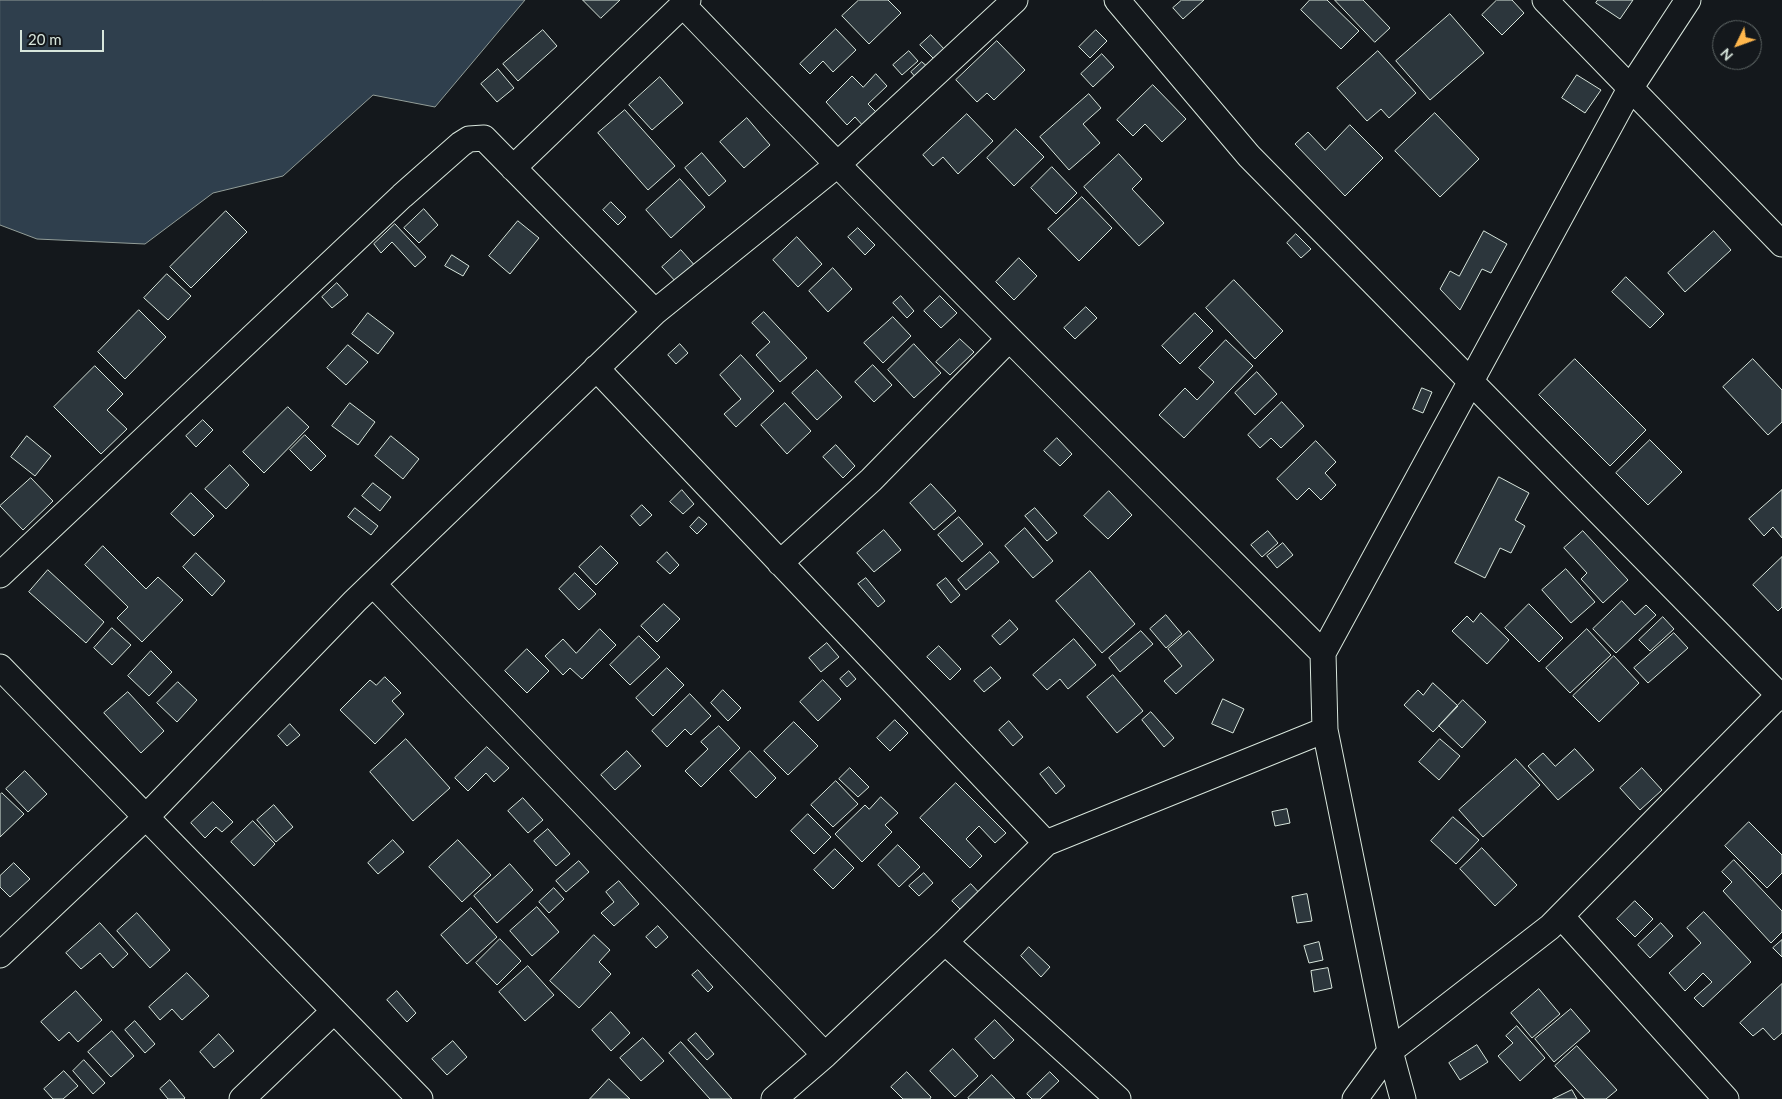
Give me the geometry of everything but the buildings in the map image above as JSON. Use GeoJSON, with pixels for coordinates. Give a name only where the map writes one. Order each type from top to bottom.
{"type":"FeatureCollection","features":[{"type":"Feature","properties":{"kind":"street"},"geometry":{"type":"LineString","coordinates":[[0,955],[146,817],[373,584],[655,312],[837,165],[1015,0]]}},
{"type":"Feature","properties":{"kind":"street"},"geometry":{"type":"LineString","coordinates":[[1116,0],[1249,156],[1781,697],[1550,927],[1390,1051],[1355,1099]]}},
{"type":"Feature","properties":{"kind":"street"},"geometry":{"type":"LineString","coordinates":[[1545,0],[1782,244]]}},
{"type":"Feature","properties":{"kind":"street"},"geometry":{"type":"LineString","coordinates":[[1403,1099],[1390,1051],[1325,730],[1323,653],[1631,88],[1688,0]]}},
{"type":"Feature","properties":{"kind":"street"},"geometry":{"type":"LineString","coordinates":[[513,168],[685,3],[837,165],[1008,340],[1323,653]]}},
{"type":"Feature","properties":{"kind":"street"},"geometry":{"type":"LineString","coordinates":[[0,575],[402,196],[469,139],[484,138],[655,312]]}},
{"type":"Feature","properties":{"kind":"street"},"geometry":{"type":"LineString","coordinates":[[780,563],[871,480],[1008,340]]}},
{"type":"Feature","properties":{"kind":"street"},"geometry":{"type":"LineString","coordinates":[[596,368],[1046,843]]}},
{"type":"Feature","properties":{"kind":"street"},"geometry":{"type":"LineString","coordinates":[[373,584],[825,1056]]}},
{"type":"Feature","properties":{"kind":"street"},"geometry":{"type":"LineString","coordinates":[[0,667],[420,1099]]}},
{"type":"Feature","properties":{"kind":"street"},"geometry":{"type":"LineString","coordinates":[[774,1099],[825,1056],[946,942],[1046,843],[1325,730]]}},
{"type":"Feature","properties":{"kind":"street"},"geometry":{"type":"LineString","coordinates":[[1561,916],[1726,1099]]}},
{"type":"Feature","properties":{"kind":"street"},"geometry":{"type":"LineString","coordinates":[[946,942],[1118,1099]]}},
{"type":"Feature","properties":{"kind":"street"},"geometry":{"type":"LineString","coordinates":[[242,1099],[334,1012]]}},
{"type":"Feature","properties":{"kind":"water"},"geometry":{"type":"Polygon","coordinates":[[[0,0],[525,0],[435,107],[373,95],[283,176],[213,193],[145,244],[37,239],[0,225],[0,0]]]}}]}
